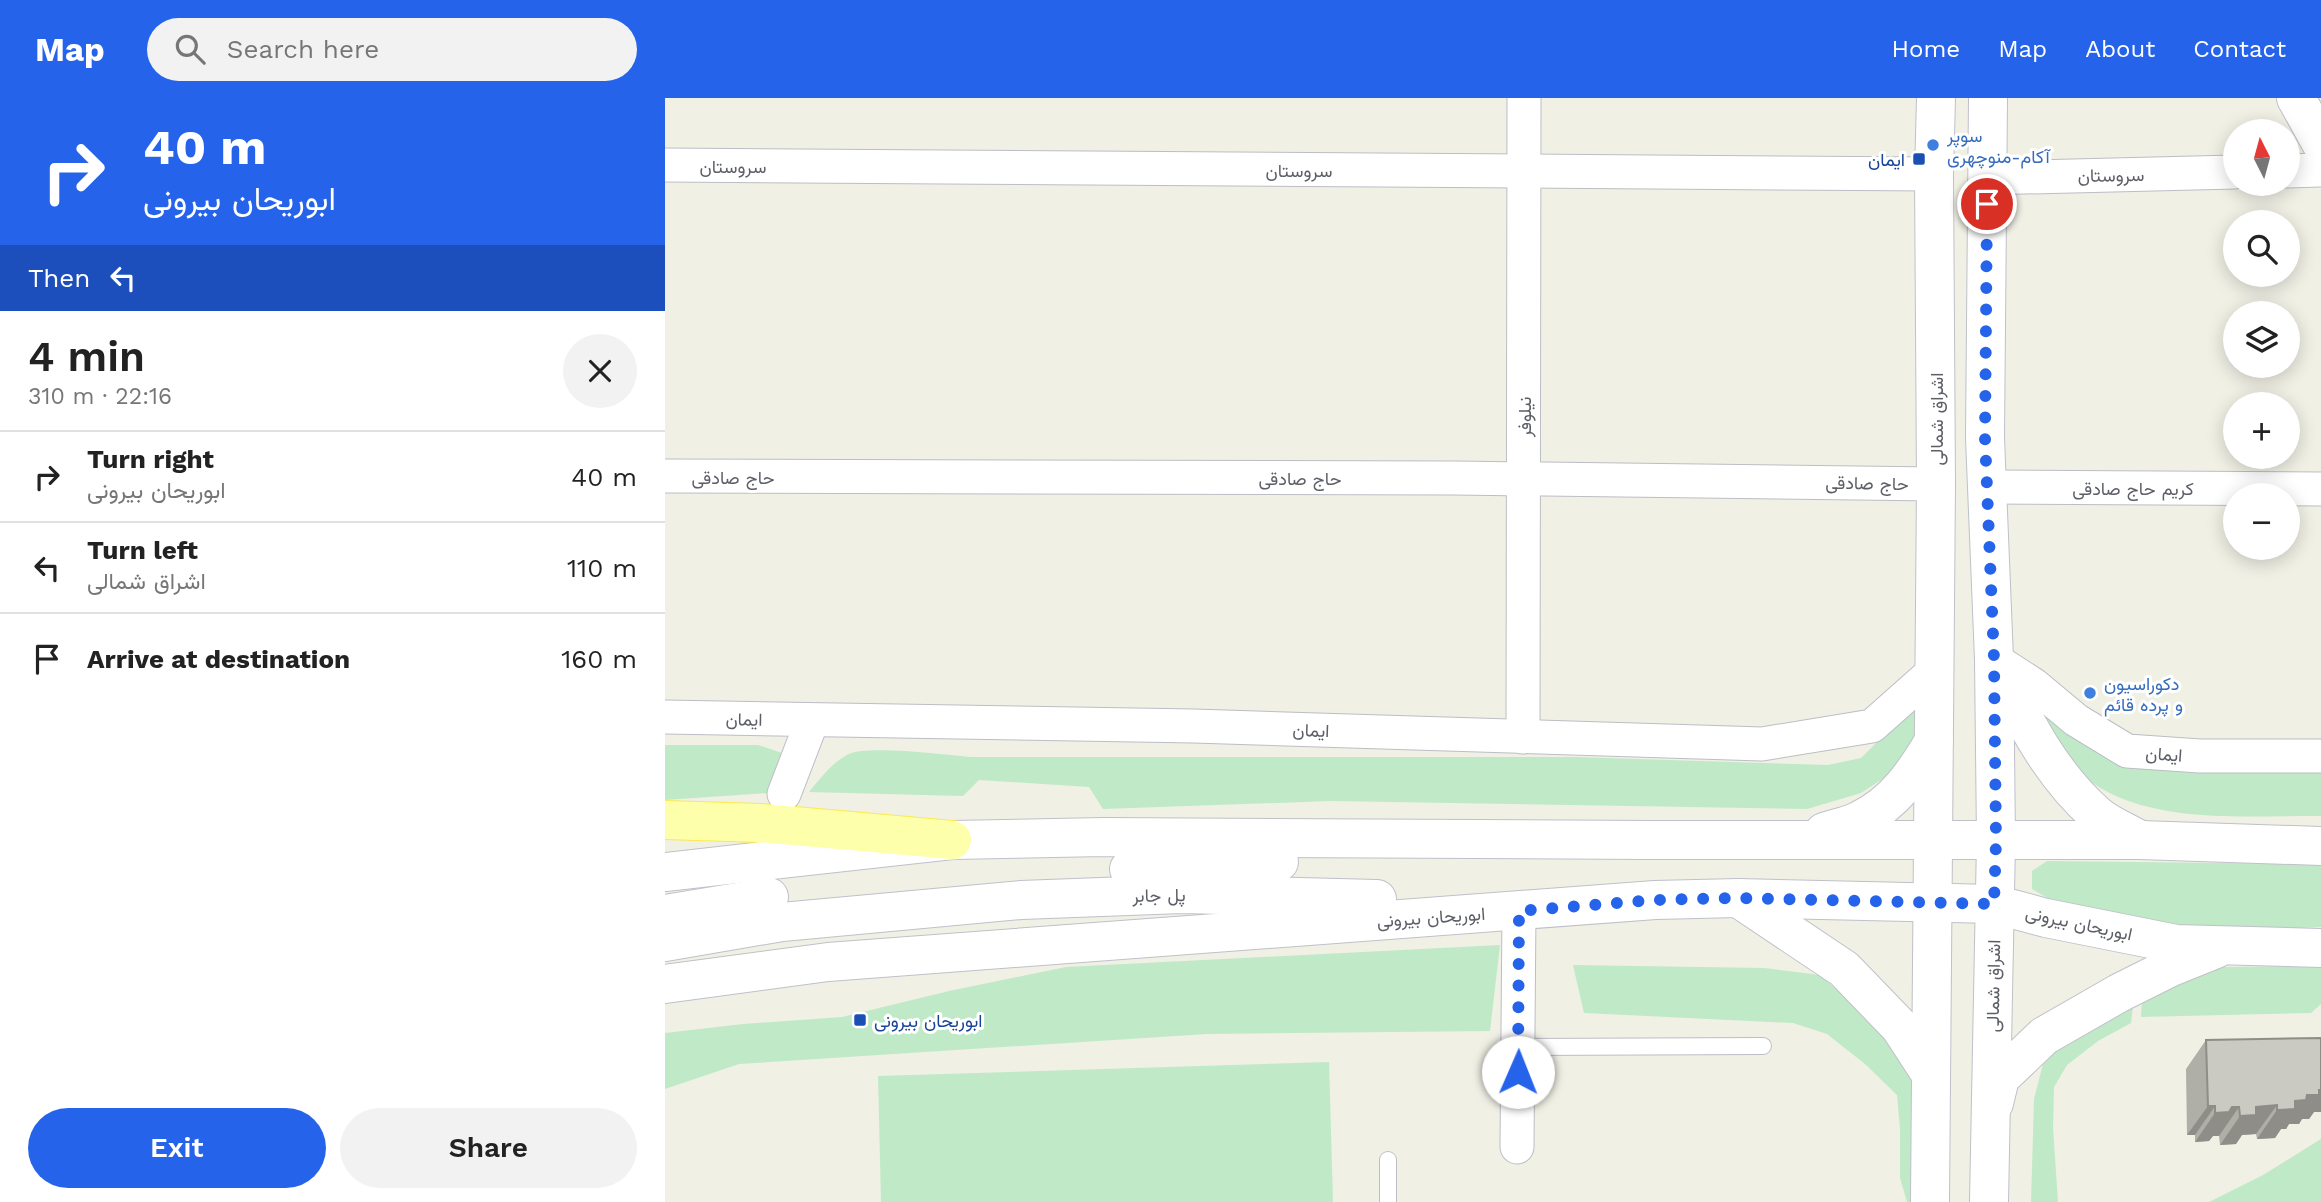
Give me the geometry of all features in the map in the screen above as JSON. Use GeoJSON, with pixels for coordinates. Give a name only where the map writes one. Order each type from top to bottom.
{"type":"FeatureCollection","features":[{"type":"Feature","properties":{"kind":"main road","name":"اشراق شمالی"},"geometry":{"type":"LineString","coordinates":[[1930,1196],[1936,484],[1936,98]]}},
{"type":"Feature","properties":{"kind":"main road","name":"اشراق شمالی"},"geometry":{"type":"LineString","coordinates":[[1988,98],[1985,425],[1994,659],[1996,841],[1989,1197]]}},
{"type":"Feature","properties":{"kind":"main road"},"geometry":{"type":"LineString","coordinates":[[2295,98],[2321,143]]}},
{"type":"Feature","properties":{"kind":"main road"},"geometry":{"type":"LineString","coordinates":[[1994,659],[2023,718],[2052,766],[2099,816],[2140,840]]}},
{"type":"Feature","properties":{"kind":"main road"},"geometry":{"type":"LineString","coordinates":[[1789,839],[1860,821],[1892,799],[1915,774],[1934,741]]}},
{"type":"Feature","properties":{"kind":"main road"},"geometry":{"type":"LineString","coordinates":[[665,820],[760,823],[952,840]]}},
{"type":"Feature","properties":{"kind":"main road"},"geometry":{"type":"LineString","coordinates":[[665,872],[952,840],[1104,837],[2140,840],[2321,846]]}},
{"type":"Feature","properties":{"kind":"main road","name":"پل جابر"},"geometry":{"type":"LineString","coordinates":[[665,914],[776,896],[1021,873],[1364,858],[1598,841],[1648,840]]}},
{"type":"Feature","properties":{"kind":"main road","name":"پل جابر"},"geometry":{"type":"LineString","coordinates":[[665,942],[782,922],[1021,900],[1182,894],[1424,900],[1655,900]]}},
{"type":"Feature","properties":{"kind":"main road"},"geometry":{"type":"LineString","coordinates":[[1738,898],[1844,969],[1900,1027],[1930,1073]]}},
{"type":"Feature","properties":{"kind":"main road","name":"ابوریحان بیرونی"},"geometry":{"type":"LineString","coordinates":[[665,984],[840,961],[1655,900],[1738,898],[1994,904],[2046,918],[2176,944],[2321,948]]}},
{"type":"Feature","properties":{"kind":"main road"},"geometry":{"type":"LineString","coordinates":[[1990,1118],[2000,1078],[2045,1036],[2119,993],[2169,968],[2225,945]]}},
{"type":"Feature","properties":{"kind":"main road"},"geometry":{"type":"LineString","coordinates":[[1930,1196],[1944,1180],[1960,1178],[1976,1182],[1989,1197]]}},
{"type":"Feature","properties":{"kind":"street","name":"نیلوفر"},"geometry":{"type":"LineString","coordinates":[[1523,737],[1524,98]]}},
{"type":"Feature","properties":{"kind":"street","name":"سروستان"},"geometry":{"type":"LineString","coordinates":[[665,165],[1934,174]]}},
{"type":"Feature","properties":{"kind":"street"},"geometry":{"type":"LineString","coordinates":[[2300,171],[2321,170]]}},
{"type":"Feature","properties":{"kind":"street","name":"سروستان"},"geometry":{"type":"LineString","coordinates":[[1987,178],[2223,172]]}},
{"type":"Feature","properties":{"kind":"street","name":"حاج صادقی"},"geometry":{"type":"LineString","coordinates":[[665,476],[1523,479],[1936,484]]}},
{"type":"Feature","properties":{"kind":"street","name":"کریم حاج صادقی"},"geometry":{"type":"LineString","coordinates":[[1987,487],[2321,489]]}},
{"type":"Feature","properties":{"kind":"street","name":"ایمان"},"geometry":{"type":"LineString","coordinates":[[1994,659],[2034,685],[2076,720],[2127,751],[2200,756],[2321,757]]}},
{"type":"Feature","properties":{"kind":"street","name":"ایمان"},"geometry":{"type":"LineString","coordinates":[[665,718],[1194,726],[1762,744],[1872,726],[1934,671]]}},
{"type":"Feature","properties":{"kind":"street"},"geometry":{"type":"LineString","coordinates":[[784,794],[812,721]]}},
{"type":"Feature","properties":{"kind":"street"},"geometry":{"type":"LineString","coordinates":[[1517,1147],[1519,911]]}},
{"type":"Feature","properties":{"kind":"lane"},"geometry":{"type":"LineString","coordinates":[[1518,1047],[1763,1046]]}},
{"type":"Feature","properties":{"kind":"lane"},"geometry":{"type":"LineString","coordinates":[[1388,1160],[1388,1202]]}},
{"type":"Feature","properties":{"kind":"green space"},"geometry":{"type":"Polygon","coordinates":[[[2035,697],[2067,731],[2321,770],[2321,816],[2252,817],[2179,813],[2145,806],[2113,794],[2084,776],[2059,751],[2048,732],[2035,697]]]}},
{"type":"Feature","properties":{"kind":"green space"},"geometry":{"type":"Polygon","coordinates":[[[1921,699],[1919,733],[1898,769],[1861,793],[1807,809],[1331,801],[1103,809],[1089,787],[979,780],[963,796],[809,792],[827,771],[849,754],[873,750],[971,757],[1574,757],[1828,765],[1861,758],[1921,699]]]}},
{"type":"Feature","properties":{"kind":"green space"},"geometry":{"type":"Polygon","coordinates":[[[665,745],[758,745],[785,754],[784,780],[768,793],[665,800],[665,745]]]}},
{"type":"Feature","properties":{"kind":"green space"},"geometry":{"type":"Polygon","coordinates":[[[2047,861],[2321,864],[2321,927],[2218,932],[2051,900],[2032,889],[2032,871],[2047,861]]]}},
{"type":"Feature","properties":{"kind":"green space"},"geometry":{"type":"Polygon","coordinates":[[[1500,945],[1490,1031],[1207,1034],[739,1064],[665,1089],[665,1033],[842,1017],[1066,967],[1500,945]]]}},
{"type":"Feature","properties":{"kind":"green space"},"geometry":{"type":"Polygon","coordinates":[[[1573,965],[1764,968],[1820,975],[1908,1061],[1921,1091],[1917,1202],[1907,1202],[1900,1178],[1897,1095],[1865,1064],[1827,1034],[1793,1023],[1584,1013],[1573,965]]]}},
{"type":"Feature","properties":{"kind":"green space"},"geometry":{"type":"Polygon","coordinates":[[[2321,966],[2321,1004],[2311,1013],[2141,1017],[2142,997],[2220,967],[2321,966]]]}},
{"type":"Feature","properties":{"kind":"green space"},"geometry":{"type":"Polygon","coordinates":[[[2133,1006],[2131,1023],[2098,1041],[2067,1065],[2054,1087],[2053,1128],[2058,1202],[2031,1202],[2034,1099],[2044,1060],[2086,1027],[2133,1006]]]}},
{"type":"Feature","properties":{"kind":"green space"},"geometry":{"type":"Polygon","coordinates":[[[1329,1062],[1333,1202],[881,1202],[878,1076],[1329,1062]]]}},
{"type":"Feature","properties":{"kind":"green space"},"geometry":{"type":"Polygon","coordinates":[[[2321,1139],[2321,1202],[2209,1202],[2263,1175],[2321,1139]]]}},
{"type":"Feature","properties":{"kind":"building"},"geometry":{"type":"Polygon","coordinates":[[[2321,1038],[2319,1095],[2307,1095],[2306,1100],[2295,1101],[2295,1109],[2277,1110],[2277,1105],[2256,1107],[2256,1115],[2240,1116],[2239,1107],[2232,1107],[2229,1112],[2215,1113],[2215,1106],[2208,1106],[2206,1040],[2321,1038]]]}},
{"type":"Feature","properties":{"kind":"place","name":"سوپر آکام-منوچهری"},"geometry":{"type":"Point","coordinates":[1933,145]}},
{"type":"Feature","properties":{"kind":"place","name":"ایمان"},"geometry":{"type":"Point","coordinates":[1919,159]}},
{"type":"Feature","properties":{"kind":"place","name":"دکوراسیون و پرده قائم"},"geometry":{"type":"Point","coordinates":[2090,693]}},
{"type":"Feature","properties":{"kind":"place","name":"ابوریحان بیرونی"},"geometry":{"type":"Point","coordinates":[860,1020]}},
{"type":"Feature","properties":{"kind":"route"},"geometry":{"type":"LineString","coordinates":[[1518,1072],[1519,911],[1655,900],[1738,898],[1994,904],[1994,659],[1985,438],[1987,204]]}}]}
